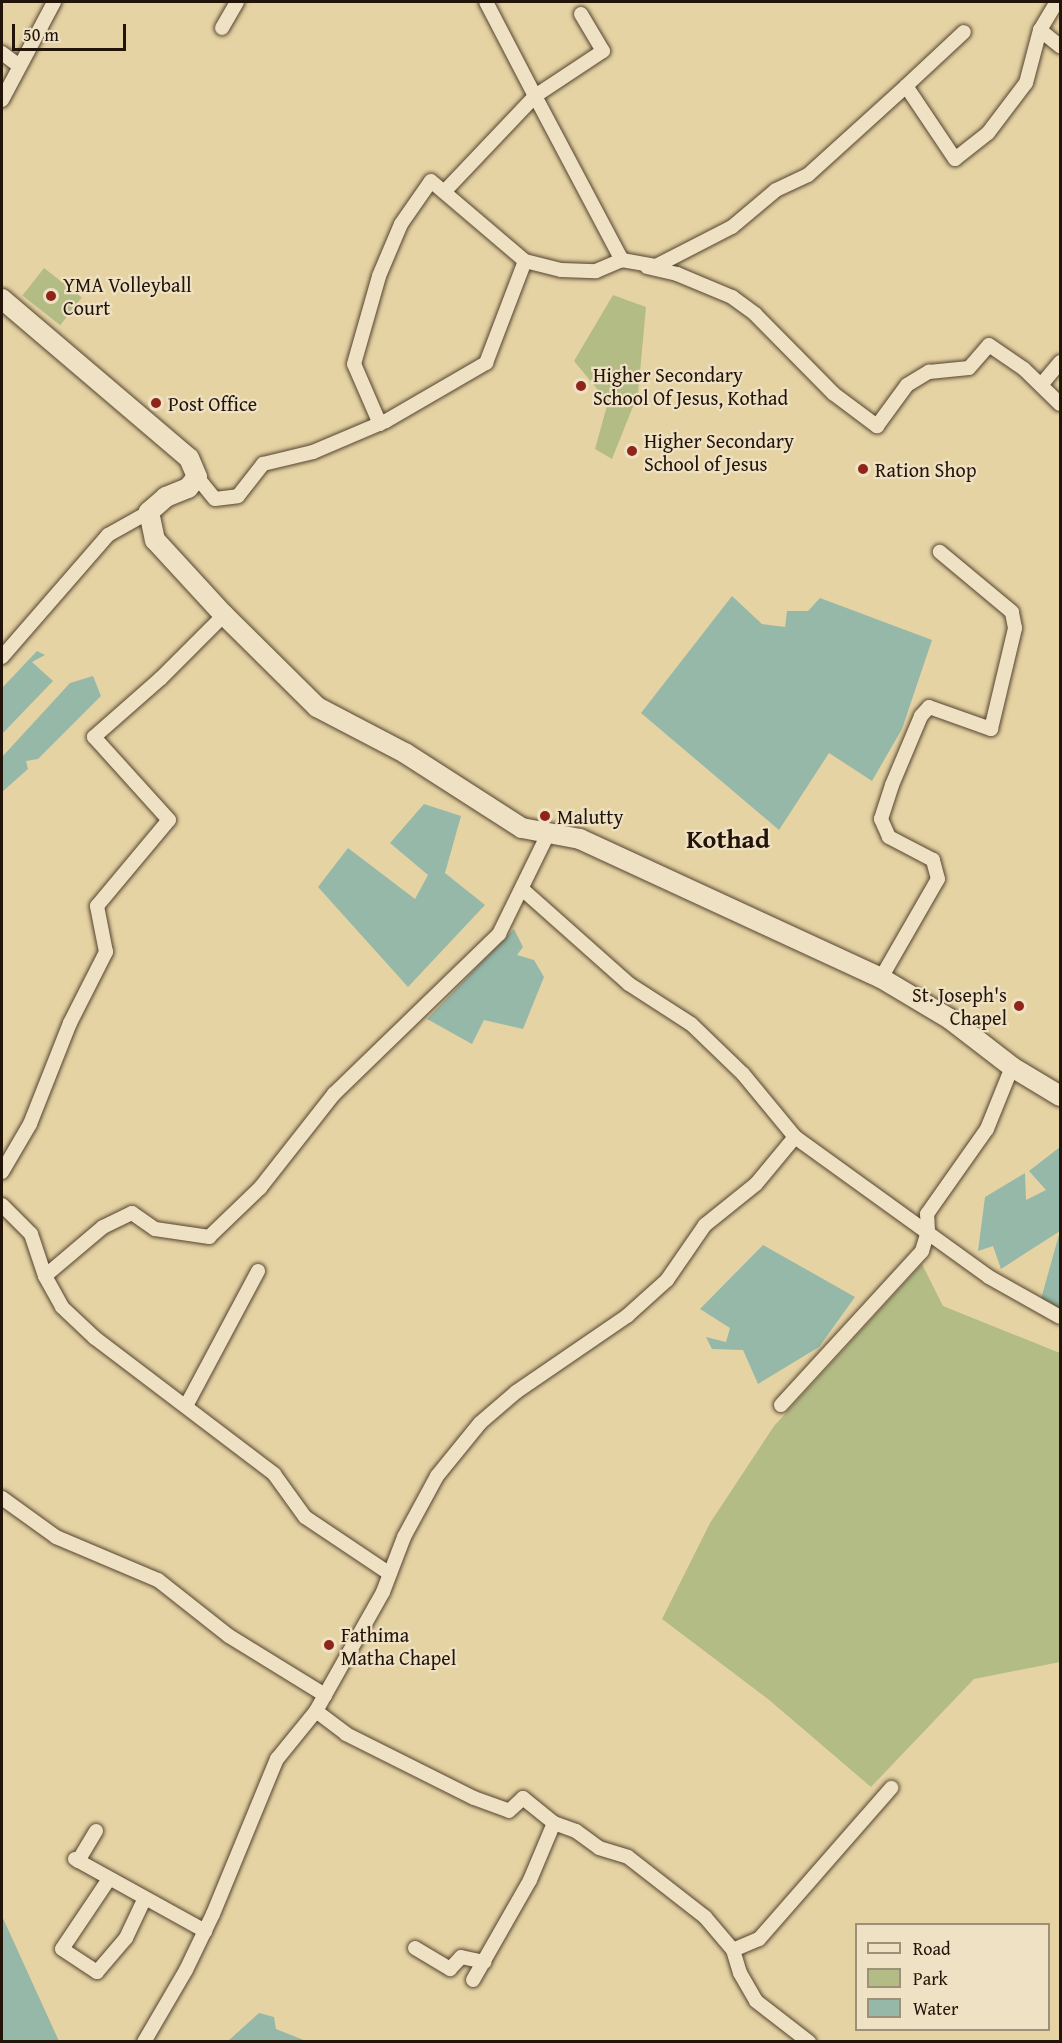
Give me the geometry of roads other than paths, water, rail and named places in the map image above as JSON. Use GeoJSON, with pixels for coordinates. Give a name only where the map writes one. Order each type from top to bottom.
{"type":"FeatureCollection","features":[{"type":"Feature","properties":{"kind":"main road"},"geometry":{"type":"LineString","coordinates":[[2,299],[189,458],[197,477],[188,488],[166,496],[149,512],[155,540],[224,615],[317,707],[405,753],[522,828],[580,839],[881,978],[950,1019],[1012,1067],[1060,1096]]}},
{"type":"Feature","properties":{"kind":"street"},"geometry":{"type":"LineString","coordinates":[[2,100],[54,2]]}},
{"type":"Feature","properties":{"kind":"street"},"geometry":{"type":"LineString","coordinates":[[222,28],[237,2]]}},
{"type":"Feature","properties":{"kind":"street"},"geometry":{"type":"LineString","coordinates":[[486,2],[622,260]]}},
{"type":"Feature","properties":{"kind":"street"},"geometry":{"type":"LineString","coordinates":[[906,86],[955,159],[988,133],[1026,83],[1040,30],[1057,2]]}},
{"type":"Feature","properties":{"kind":"street"},"geometry":{"type":"LineString","coordinates":[[444,192],[534,96],[603,51],[581,14]]}},
{"type":"Feature","properties":{"kind":"street"},"geometry":{"type":"LineString","coordinates":[[1040,30],[1060,46]]}},
{"type":"Feature","properties":{"kind":"street"},"geometry":{"type":"LineString","coordinates":[[647,267],[732,227],[776,190],[808,175],[964,32]]}},
{"type":"Feature","properties":{"kind":"street"},"geometry":{"type":"LineString","coordinates":[[2,53],[19,66]]}},
{"type":"Feature","properties":{"kind":"street"},"geometry":{"type":"LineString","coordinates":[[380,424],[354,364],[379,276],[401,224],[431,181],[525,261],[561,270],[596,271],[622,260],[677,274],[732,297],[755,314],[834,394],[877,426],[907,385],[928,372],[969,368],[989,345],[1041,385],[1060,404]]}},
{"type":"Feature","properties":{"kind":"street"},"geometry":{"type":"LineString","coordinates":[[197,477],[215,499],[238,496],[263,464],[313,452],[380,424],[486,363],[525,261]]}},
{"type":"Feature","properties":{"kind":"street"},"geometry":{"type":"LineString","coordinates":[[1041,385],[1060,362]]}},
{"type":"Feature","properties":{"kind":"street"},"geometry":{"type":"LineString","coordinates":[[2,657],[108,535],[149,512]]}},
{"type":"Feature","properties":{"kind":"street"},"geometry":{"type":"LineString","coordinates":[[881,978],[938,879],[933,861],[890,837],[881,819],[892,785],[921,716],[929,707],[991,729],[1015,628],[1012,612],[940,552]]}},
{"type":"Feature","properties":{"kind":"street"},"geometry":{"type":"LineString","coordinates":[[2,1172],[30,1124],[66,1032],[106,952],[97,906],[169,820],[94,737],[161,678],[224,615]]}},
{"type":"Feature","properties":{"kind":"street"},"geometry":{"type":"LineString","coordinates":[[45,1276],[104,1227],[132,1213],[155,1229],[209,1237],[261,1188],[333,1094],[499,934],[548,834]]}},
{"type":"Feature","properties":{"kind":"street"},"geometry":{"type":"LineString","coordinates":[[522,889],[629,984],[691,1024],[743,1074],[795,1137],[989,1277],[1060,1317]]}},
{"type":"Feature","properties":{"kind":"street"},"geometry":{"type":"LineString","coordinates":[[781,1405],[922,1251],[928,1231],[927,1214],[987,1129],[1012,1067]]}},
{"type":"Feature","properties":{"kind":"street"},"geometry":{"type":"LineString","coordinates":[[144,2042],[205,1931],[277,1759],[316,1711],[390,1574],[404,1537],[437,1476],[480,1423],[516,1392],[627,1316],[667,1280],[705,1225],[756,1184],[795,1137]]}},
{"type":"Feature","properties":{"kind":"street"},"geometry":{"type":"LineString","coordinates":[[2,1205],[32,1234],[45,1276],[62,1307],[94,1338],[186,1406],[206,1426],[274,1473],[305,1517],[390,1574]]}},
{"type":"Feature","properties":{"kind":"street"},"geometry":{"type":"LineString","coordinates":[[186,1406],[258,1271]]}},
{"type":"Feature","properties":{"kind":"street"},"geometry":{"type":"LineString","coordinates":[[2,1498],[56,1537],[158,1580],[229,1636],[324,1695]]}},
{"type":"Feature","properties":{"kind":"street"},"geometry":{"type":"LineString","coordinates":[[316,1711],[346,1734],[474,1798],[509,1811],[523,1798],[554,1823],[576,1831],[599,1848],[628,1857],[705,1917],[733,1950],[740,1973],[756,2001],[809,2042]]}},
{"type":"Feature","properties":{"kind":"street"},"geometry":{"type":"LineString","coordinates":[[733,1950],[759,1939],[891,1788]]}},
{"type":"Feature","properties":{"kind":"street"},"geometry":{"type":"LineString","coordinates":[[473,1980],[530,1880],[554,1823]]}},
{"type":"Feature","properties":{"kind":"street"},"geometry":{"type":"LineString","coordinates":[[96,1831],[76,1860],[144,1900],[205,1931]]}},
{"type":"Feature","properties":{"kind":"street"},"geometry":{"type":"LineString","coordinates":[[109,1879],[62,1949],[97,1972],[126,1938],[144,1900]]}},
{"type":"Feature","properties":{"kind":"street"},"geometry":{"type":"LineString","coordinates":[[415,1948],[450,1969],[461,1957],[484,1962]]}},
{"type":"Feature","properties":{"kind":"water"},"geometry":{"type":"Polygon","coordinates":[[[732,596],[762,624],[785,627],[787,611],[808,611],[820,598],[932,640],[902,729],[872,781],[829,753],[779,830],[641,713],[732,596]]]}},
{"type":"Feature","properties":{"kind":"water"},"geometry":{"type":"Polygon","coordinates":[[[37,651],[45,655],[32,662],[53,681],[2,734],[2,688],[37,651]]]}},
{"type":"Feature","properties":{"kind":"water"},"geometry":{"type":"Polygon","coordinates":[[[93,676],[101,696],[38,759],[26,761],[28,769],[2,792],[2,757],[70,683],[93,676]]]}},
{"type":"Feature","properties":{"kind":"water"},"geometry":{"type":"Polygon","coordinates":[[[424,804],[461,816],[445,873],[485,905],[408,987],[318,887],[348,848],[415,899],[428,875],[390,843],[424,804]]]}},
{"type":"Feature","properties":{"kind":"water"},"geometry":{"type":"Polygon","coordinates":[[[514,929],[523,947],[517,955],[534,960],[544,977],[523,1029],[484,1020],[472,1044],[427,1019],[514,929]]]}},
{"type":"Feature","properties":{"kind":"water"},"geometry":{"type":"Polygon","coordinates":[[[1060,1147],[1060,1231],[1001,1269],[993,1246],[978,1251],[985,1197],[1025,1173],[1026,1200],[1046,1190],[1029,1171],[1060,1147]]]}},
{"type":"Feature","properties":{"kind":"water"},"geometry":{"type":"Polygon","coordinates":[[[1060,1231],[1060,1311],[1041,1299],[1060,1231]]]}},
{"type":"Feature","properties":{"kind":"water"},"geometry":{"type":"Polygon","coordinates":[[[763,1245],[855,1297],[819,1347],[758,1384],[743,1350],[712,1349],[706,1337],[726,1342],[730,1328],[700,1309],[763,1245]]]}},
{"type":"Feature","properties":{"kind":"water"},"geometry":{"type":"Polygon","coordinates":[[[2,1916],[58,2039],[59,2041],[2,2041],[2,1916]]]}},
{"type":"Feature","properties":{"kind":"water"},"geometry":{"type":"Polygon","coordinates":[[[259,2013],[274,2017],[276,2029],[306,2041],[228,2041],[259,2013]]]}},
{"type":"Feature","properties":{"kind":"place","name":"YMA Volleyball Court"},"geometry":{"type":"Point","coordinates":[51,296]}},
{"type":"Feature","properties":{"kind":"place","name":"Higher Secondary School Of Jesus, Kothad"},"geometry":{"type":"Point","coordinates":[581,386]}},
{"type":"Feature","properties":{"kind":"place","name":"Post Office"},"geometry":{"type":"Point","coordinates":[156,403]}},
{"type":"Feature","properties":{"kind":"place","name":"Higher Secondary School of Jesus"},"geometry":{"type":"Point","coordinates":[632,451]}},
{"type":"Feature","properties":{"kind":"place","name":"Ration Shop"},"geometry":{"type":"Point","coordinates":[863,469]}},
{"type":"Feature","properties":{"kind":"place","name":"Malutty"},"geometry":{"type":"Point","coordinates":[545,816]}},
{"type":"Feature","properties":{"kind":"place","name":"St. Joseph's Chapel"},"geometry":{"type":"Point","coordinates":[1019,1006]}},
{"type":"Feature","properties":{"kind":"place","name":"Fathima Matha Chapel"},"geometry":{"type":"Point","coordinates":[329,1645]}},
{"type":"Feature","properties":{"kind":"district","name":"Kothad"},"geometry":{"type":"Point","coordinates":[728,839]}}]}
